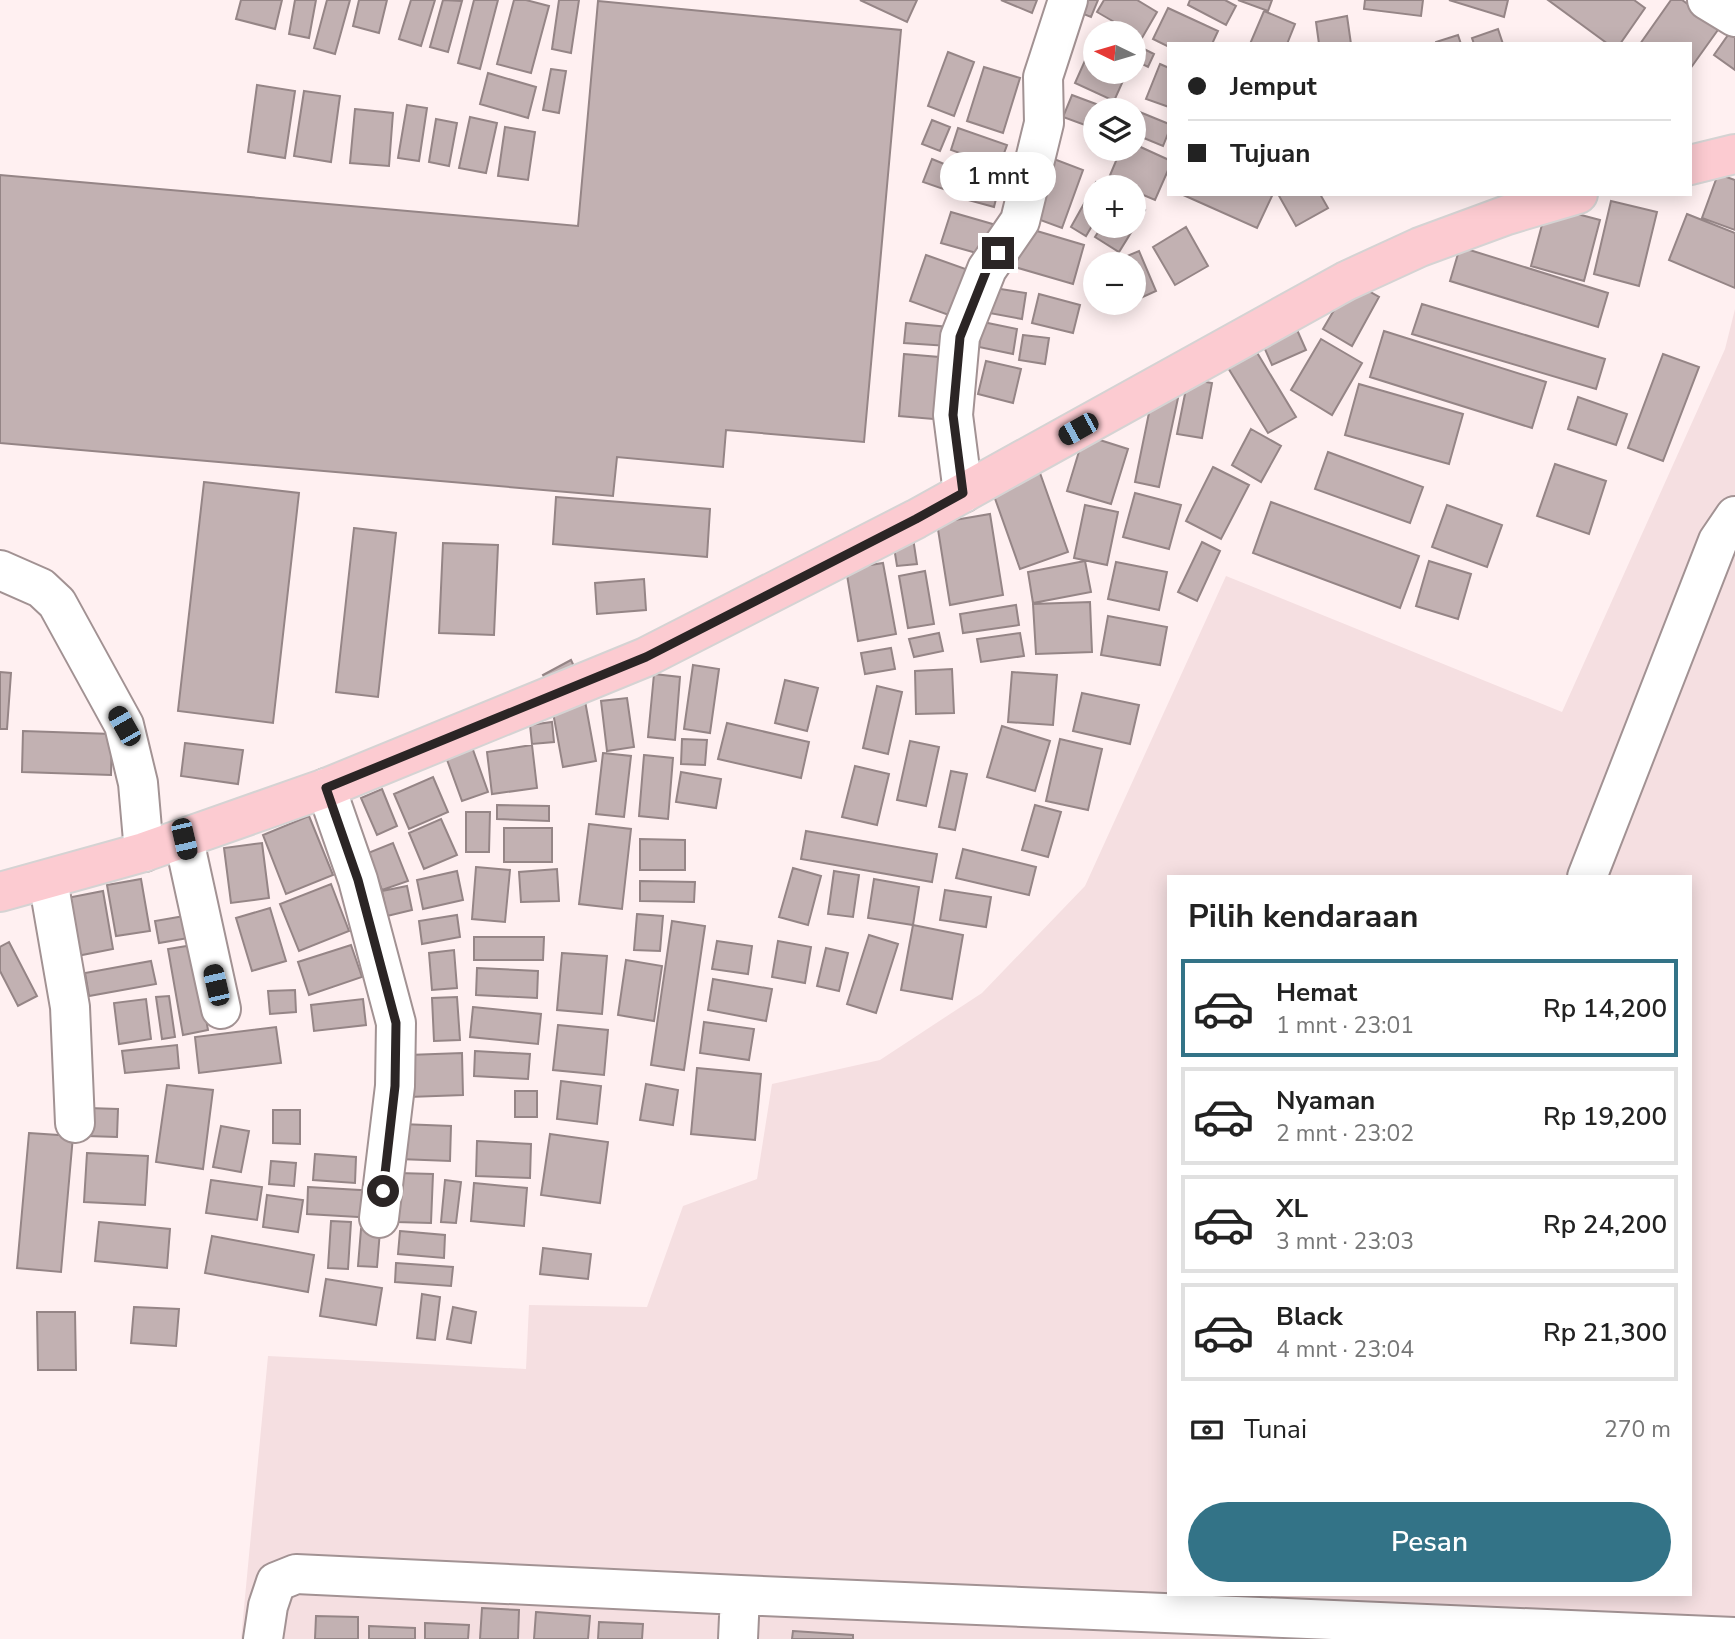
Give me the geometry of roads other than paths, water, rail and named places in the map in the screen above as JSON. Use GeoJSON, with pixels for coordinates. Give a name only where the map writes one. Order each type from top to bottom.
{"type":"FeatureCollection","features":[{"type":"Feature","properties":{"kind":"main road"},"geometry":{"type":"LineString","coordinates":[[1692,165],[1735,154]]}},
{"type":"Feature","properties":{"kind":"main road"},"geometry":{"type":"LineString","coordinates":[[0,892],[144,852],[326,788],[646,657],[916,519],[1346,281],[1433,242],[1507,215],[1571,196]]}},
{"type":"Feature","properties":{"kind":"street"},"geometry":{"type":"LineString","coordinates":[[963,493],[953,415],[960,337],[987,269],[1020,221],[1044,122],[1043,76],[1069,0]]}},
{"type":"Feature","properties":{"kind":"street"},"geometry":{"type":"LineString","coordinates":[[1707,0],[1735,17]]}},
{"type":"Feature","properties":{"kind":"street"},"geometry":{"type":"LineString","coordinates":[[1588,875],[1718,541],[1735,516]]}},
{"type":"Feature","properties":{"kind":"street"},"geometry":{"type":"LineString","coordinates":[[0,570],[41,589],[57,603],[124,726],[138,783],[144,852]]}},
{"type":"Feature","properties":{"kind":"street"},"geometry":{"type":"LineString","coordinates":[[326,788],[358,880],[396,1023],[395,1086],[379,1218]]}},
{"type":"Feature","properties":{"kind":"street"},"geometry":{"type":"LineString","coordinates":[[184,839],[221,1009]]}},
{"type":"Feature","properties":{"kind":"street"},"geometry":{"type":"LineString","coordinates":[[48,880],[70,1007],[75,1123]]}},
{"type":"Feature","properties":{"kind":"street"},"geometry":{"type":"LineString","coordinates":[[263,1639],[268,1606],[276,1582],[296,1574],[740,1595],[1297,1628],[1735,1636]]}},
{"type":"Feature","properties":{"kind":"street"},"geometry":{"type":"LineString","coordinates":[[738,1639],[740,1595]]}}]}
